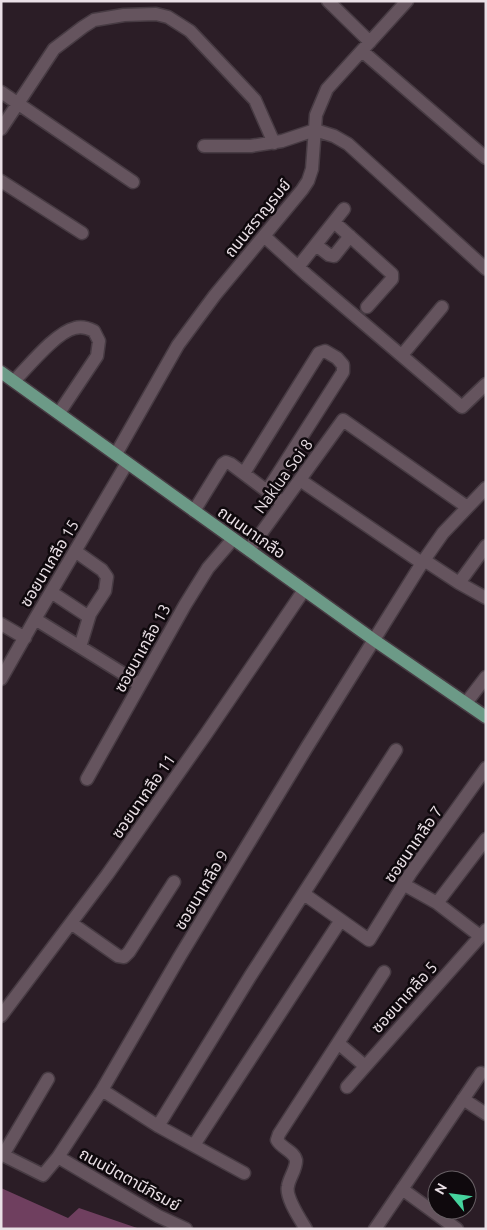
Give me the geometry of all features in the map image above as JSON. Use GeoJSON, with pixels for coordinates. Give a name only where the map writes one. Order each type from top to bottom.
{"type":"FeatureCollection","features":[{"type":"Feature","properties":{"kind":"main road","name":"ถนนนาเกลือ"},"geometry":{"type":"LineString","coordinates":[[1,372],[374,640],[486,717]]}},
{"type":"Feature","properties":{"kind":"street"},"geometry":{"type":"LineString","coordinates":[[154,1],[164,16]]}},
{"type":"Feature","properties":{"kind":"street"},"geometry":{"type":"LineString","coordinates":[[328,1],[366,47],[486,158]]}},
{"type":"Feature","properties":{"kind":"street","name":"ถนนสราญรมย์"},"geometry":{"type":"LineString","coordinates":[[116,454],[178,346],[215,295],[308,181],[312,168],[316,115],[327,89],[407,1]]}},
{"type":"Feature","properties":{"kind":"street"},"geometry":{"type":"LineString","coordinates":[[1,128],[54,49],[94,20],[124,14],[156,14],[168,16],[190,31],[255,100],[274,143]]}},
{"type":"Feature","properties":{"kind":"street"},"geometry":{"type":"LineString","coordinates":[[1,92],[133,182]]}},
{"type":"Feature","properties":{"kind":"street"},"geometry":{"type":"LineString","coordinates":[[204,146],[251,146],[274,143],[315,130],[334,136],[348,144],[486,269]]}},
{"type":"Feature","properties":{"kind":"street"},"geometry":{"type":"LineString","coordinates":[[1,182],[82,233]]}},
{"type":"Feature","properties":{"kind":"street"},"geometry":{"type":"LineString","coordinates":[[298,267],[344,209]]}},
{"type":"Feature","properties":{"kind":"street"},"geometry":{"type":"LineString","coordinates":[[334,222],[392,274],[392,279],[367,307]]}},
{"type":"Feature","properties":{"kind":"street"},"geometry":{"type":"LineString","coordinates":[[264,236],[462,406],[486,384]]}},
{"type":"Feature","properties":{"kind":"street"},"geometry":{"type":"LineString","coordinates":[[316,245],[329,255],[334,256],[350,236]]}},
{"type":"Feature","properties":{"kind":"street"},"geometry":{"type":"LineString","coordinates":[[402,355],[442,307]]}},
{"type":"Feature","properties":{"kind":"street"},"geometry":{"type":"LineString","coordinates":[[14,381],[50,343],[64,333],[75,328],[86,328],[94,331],[99,341],[97,356],[59,413]]}},
{"type":"Feature","properties":{"kind":"street"},"geometry":{"type":"LineString","coordinates":[[244,473],[319,353],[324,351],[337,358],[343,365],[343,372],[267,491]]}},
{"type":"Feature","properties":{"kind":"street","name":"Naklua Soi 8"},"geometry":{"type":"LineString","coordinates":[[249,550],[343,420],[467,507]]}},
{"type":"Feature","properties":{"kind":"street"},"geometry":{"type":"LineString","coordinates":[[194,511],[226,462],[244,473],[283,503]]}},
{"type":"Feature","properties":{"kind":"street","name":"ซอยนาเกลือ 15"},"geometry":{"type":"LineString","coordinates":[[1,679],[127,463]]}},
{"type":"Feature","properties":{"kind":"street"},"geometry":{"type":"LineString","coordinates":[[300,480],[423,562],[486,598]]}},
{"type":"Feature","properties":{"kind":"street","name":"ซอยนาเกลือ 9"},"geometry":{"type":"LineString","coordinates":[[2,1155],[43,1174],[58,1157],[102,1090],[180,956],[307,747],[423,562],[443,533],[486,488]]}},
{"type":"Feature","properties":{"kind":"street","name":"ซอยนาเกลือ 13"},"geometry":{"type":"LineString","coordinates":[[87,779],[185,605],[208,568],[233,539]]}},
{"type":"Feature","properties":{"kind":"street"},"geometry":{"type":"LineString","coordinates":[[459,584],[486,546]]}},
{"type":"Feature","properties":{"kind":"street"},"geometry":{"type":"LineString","coordinates":[[75,550],[102,570],[107,577],[105,591],[90,614],[80,647]]}},
{"type":"Feature","properties":{"kind":"street","name":"ซอยนาเกลือ 11"},"geometry":{"type":"LineString","coordinates":[[1,1016],[107,876],[304,590]]}},
{"type":"Feature","properties":{"kind":"street"},"geometry":{"type":"LineString","coordinates":[[51,592],[89,617]]}},
{"type":"Feature","properties":{"kind":"street"},"geometry":{"type":"LineString","coordinates":[[35,619],[140,685]]}},
{"type":"Feature","properties":{"kind":"street"},"geometry":{"type":"LineString","coordinates":[[1,624],[24,638]]}},
{"type":"Feature","properties":{"kind":"street"},"geometry":{"type":"LineString","coordinates":[[466,703],[486,677]]}},
{"type":"Feature","properties":{"kind":"street"},"geometry":{"type":"LineString","coordinates":[[158,1126],[251,975],[396,750]]}},
{"type":"Feature","properties":{"kind":"street","name":"ซอยนาเกลือ 7"},"geometry":{"type":"LineString","coordinates":[[304,894],[369,940],[404,884],[486,768]]}},
{"type":"Feature","properties":{"kind":"street"},"geometry":{"type":"LineString","coordinates":[[437,903],[486,839]]}},
{"type":"Feature","properties":{"kind":"street"},"geometry":{"type":"LineString","coordinates":[[71,923],[118,956],[124,957],[174,882]]}},
{"type":"Feature","properties":{"kind":"street"},"geometry":{"type":"LineString","coordinates":[[404,884],[483,933]]}},
{"type":"Feature","properties":{"kind":"street"},"geometry":{"type":"LineString","coordinates":[[194,1146],[337,926]]}},
{"type":"Feature","properties":{"kind":"street","name":"ซอยนาเกลือ 5"},"geometry":{"type":"LineString","coordinates":[[347,1086],[483,933]]}},
{"type":"Feature","properties":{"kind":"street"},"geometry":{"type":"LineString","coordinates":[[306,1229],[290,1199],[287,1188],[296,1164],[296,1158],[280,1145],[277,1140],[279,1134],[384,972]]}},
{"type":"Feature","properties":{"kind":"street"},"geometry":{"type":"LineString","coordinates":[[338,1043],[365,1066]]}},
{"type":"Feature","properties":{"kind":"street"},"geometry":{"type":"LineString","coordinates":[[375,1229],[481,1073]]}},
{"type":"Feature","properties":{"kind":"street"},"geometry":{"type":"LineString","coordinates":[[2,1155],[48,1078]]}},
{"type":"Feature","properties":{"kind":"street"},"geometry":{"type":"LineString","coordinates":[[102,1090],[158,1126],[244,1173]]}},
{"type":"Feature","properties":{"kind":"street"},"geometry":{"type":"LineString","coordinates":[[463,1099],[486,1114]]}},
{"type":"Feature","properties":{"kind":"street","name":"ถนนปัตตานีภิรมย์"},"geometry":{"type":"LineString","coordinates":[[58,1157],[158,1216],[186,1229]]}},
{"type":"Feature","properties":{"kind":"street"},"geometry":{"type":"LineString","coordinates":[[402,1189],[456,1229]]}},
{"type":"Feature","properties":{"kind":"shaded area"},"geometry":{"type":"Polygon","coordinates":[[[1,1188],[68,1218],[79,1208],[140,1229],[1,1229],[1,1188]]]}}]}
